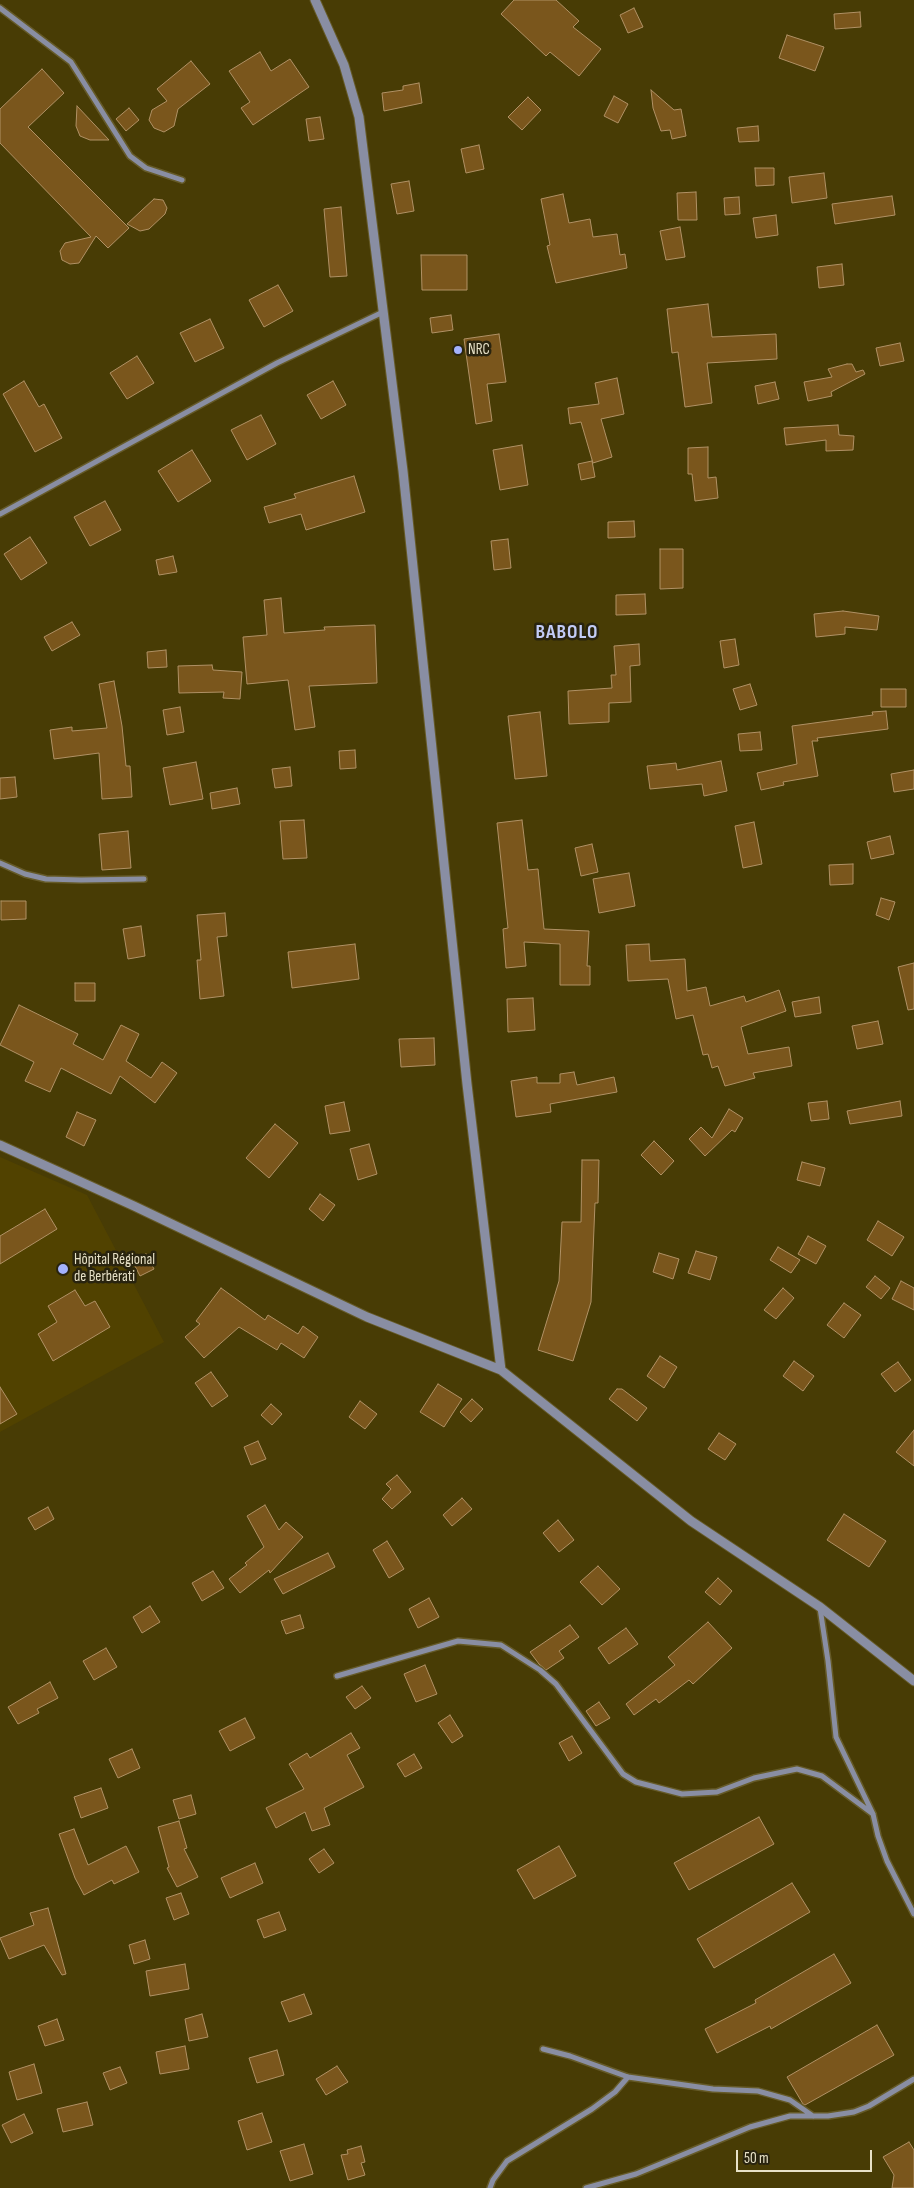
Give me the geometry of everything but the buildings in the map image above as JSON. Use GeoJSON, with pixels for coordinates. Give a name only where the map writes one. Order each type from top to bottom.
{"type":"FeatureCollection","features":[{"type":"Feature","properties":{"kind":"street"},"geometry":{"type":"LineString","coordinates":[[315,0],[344,65],[359,117],[403,471],[467,1084],[501,1370]]}},
{"type":"Feature","properties":{"kind":"street"},"geometry":{"type":"LineString","coordinates":[[0,8],[71,62],[130,156],[146,168],[182,180]]}},
{"type":"Feature","properties":{"kind":"street"},"geometry":{"type":"LineString","coordinates":[[0,514],[277,363],[383,312]]}},
{"type":"Feature","properties":{"kind":"street"},"geometry":{"type":"LineString","coordinates":[[0,863],[25,874],[46,879],[144,879]]}},
{"type":"Feature","properties":{"kind":"street"},"geometry":{"type":"LineString","coordinates":[[0,1145],[134,1206],[367,1317],[501,1370],[690,1521],[820,1607],[914,1680]]}},
{"type":"Feature","properties":{"kind":"street"},"geometry":{"type":"LineString","coordinates":[[820,1607],[836,1737],[873,1814],[887,1861],[914,1914]]}},
{"type":"Feature","properties":{"kind":"street"},"geometry":{"type":"LineString","coordinates":[[337,1676],[458,1641],[501,1645],[540,1670],[556,1684],[623,1774],[636,1782],[682,1794],[717,1792],[754,1778],[797,1769],[822,1776],[873,1814]]}},
{"type":"Feature","properties":{"kind":"street"},"geometry":{"type":"LineString","coordinates":[[543,2049],[570,2056],[628,2077],[719,2090],[758,2091],[790,2100],[813,2116]]}},
{"type":"Feature","properties":{"kind":"street"},"geometry":{"type":"LineString","coordinates":[[490,2188],[493,2180],[507,2161],[592,2109],[615,2092],[628,2077]]}},
{"type":"Feature","properties":{"kind":"street"},"geometry":{"type":"LineString","coordinates":[[586,2188],[636,2174],[750,2128],[790,2116],[854,2112],[869,2106],[914,2079]]}},
{"type":"Feature","properties":{"kind":"shaded area","name":"Hôpital Régional de Berbérati"},"geometry":{"type":"Polygon","coordinates":[[[0,1157],[87,1195],[164,1342],[0,1432],[0,1157]]]}},
{"type":"Feature","properties":{"kind":"place","name":"NRC"},"geometry":{"type":"Point","coordinates":[458,350]}},
{"type":"Feature","properties":{"kind":"place","name":"Hôpital Régional de Berbérati"},"geometry":{"type":"Point","coordinates":[63,1269]}},
{"type":"Feature","properties":{"kind":"district","name":"BABOLO"},"geometry":{"type":"Point","coordinates":[567,633]}}]}
